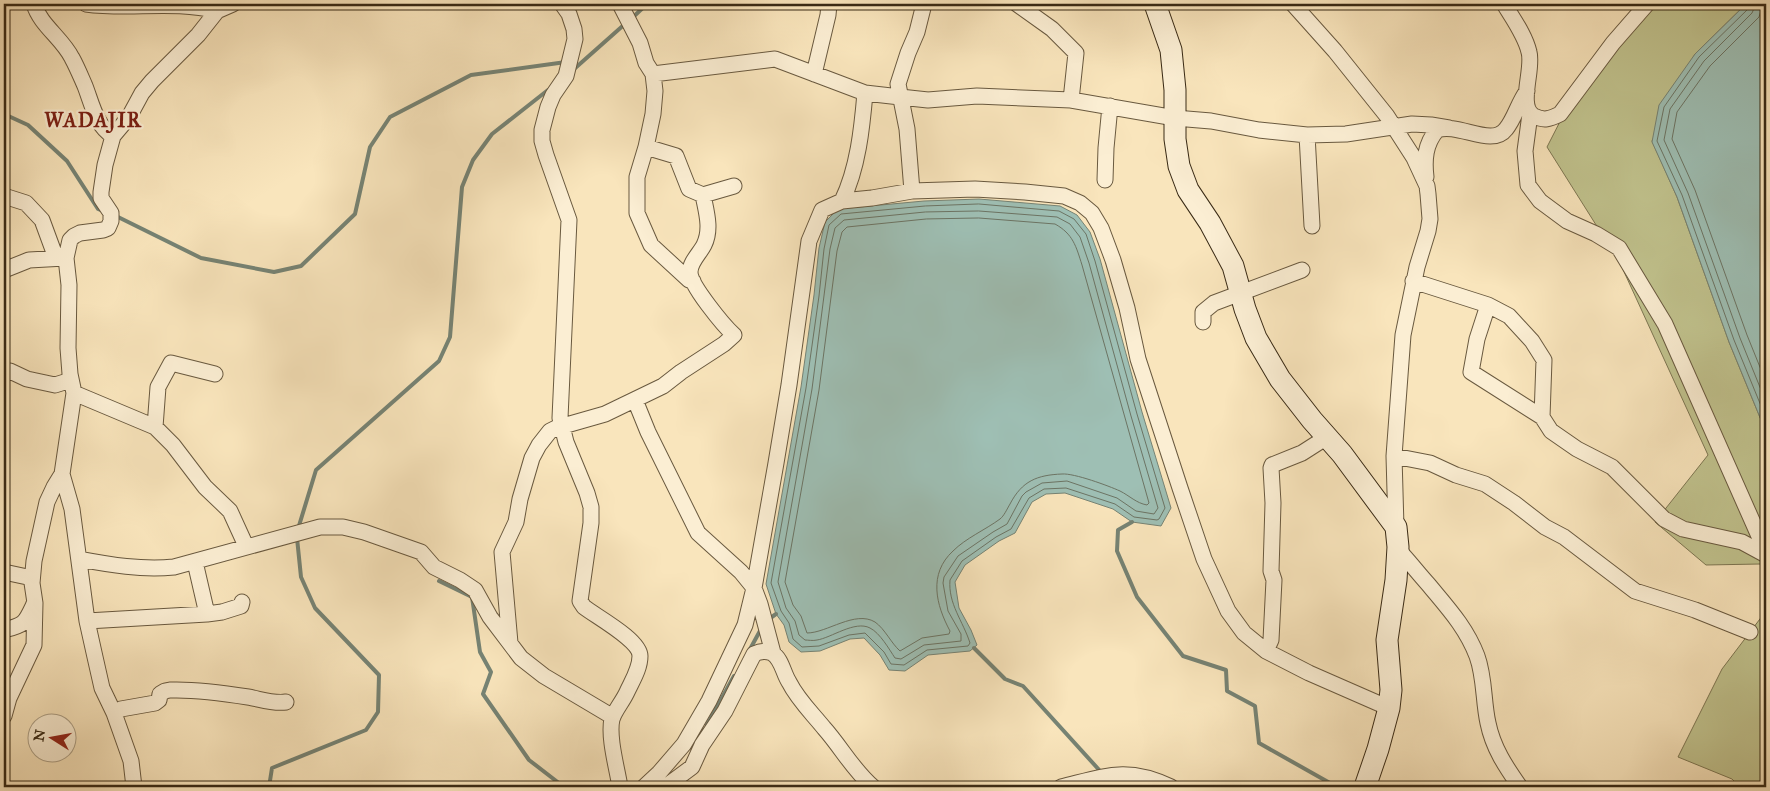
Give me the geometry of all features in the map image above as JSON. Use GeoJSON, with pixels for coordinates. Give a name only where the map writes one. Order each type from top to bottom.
{"type":"FeatureCollection","features":[{"type":"Feature","properties":{"kind":"street"},"geometry":{"type":"LineString","coordinates":[[34,4],[47,26],[68,51],[86,86],[100,124],[108,133],[114,136]]}},
{"type":"Feature","properties":{"kind":"street"},"geometry":{"type":"LineString","coordinates":[[86,4],[163,4],[209,7],[233,4]]}},
{"type":"Feature","properties":{"kind":"street"},"geometry":{"type":"LineString","coordinates":[[562,4],[569,14],[575,39],[566,76],[553,95],[542,130],[542,141],[546,155],[569,220],[560,404],[562,427],[566,442],[591,507],[591,523],[580,601],[584,607],[630,639],[638,647],[640,654],[636,672],[622,703],[613,717],[612,732],[620,787]]}},
{"type":"Feature","properties":{"kind":"street"},"geometry":{"type":"LineString","coordinates":[[620,4],[640,43],[646,63],[653,74],[655,91],[646,147],[637,177],[637,213],[651,245],[689,280],[693,281]]}},
{"type":"Feature","properties":{"kind":"street"},"geometry":{"type":"LineString","coordinates":[[814,74],[827,22],[829,4]]}},
{"type":"Feature","properties":{"kind":"street"},"geometry":{"type":"LineString","coordinates":[[912,191],[907,129],[898,84],[917,32],[924,4]]}},
{"type":"Feature","properties":{"kind":"street"},"geometry":{"type":"LineString","coordinates":[[1017,4],[1052,29],[1076,53],[1071,100]]}},
{"type":"Feature","properties":{"kind":"street"},"geometry":{"type":"LineString","coordinates":[[1154,4],[1171,50],[1175,90],[1175,139],[1179,166],[1188,190],[1210,223],[1233,266],[1256,338],[1280,379],[1342,454],[1397,537],[1403,555],[1452,612],[1466,632],[1477,655],[1482,675],[1488,722],[1494,744],[1501,759],[1520,787]]}},
{"type":"Feature","properties":{"kind":"street"},"geometry":{"type":"LineString","coordinates":[[1293,4],[1373,96],[1414,158],[1427,186]]}},
{"type":"Feature","properties":{"kind":"street"},"geometry":{"type":"LineString","coordinates":[[1504,4],[1530,53],[1530,72],[1526,91],[1526,105],[1530,114],[1525,151],[1528,185],[1540,201],[1566,221],[1596,234],[1619,248],[1665,324],[1766,553]]}},
{"type":"Feature","properties":{"kind":"street"},"geometry":{"type":"LineString","coordinates":[[1530,114],[1539,119],[1548,120],[1560,114],[1602,56],[1647,4]]}},
{"type":"Feature","properties":{"kind":"street"},"geometry":{"type":"LineString","coordinates":[[61,258],[74,236],[80,233],[108,228],[111,214],[101,198],[101,192],[102,178],[114,136],[129,117],[142,93],[198,35],[209,7]]}},
{"type":"Feature","properties":{"kind":"street"},"geometry":{"type":"LineString","coordinates":[[653,74],[775,59],[865,93],[928,100],[977,96],[1071,100],[1175,118],[1211,121],[1259,130],[1307,135],[1346,134],[1412,124],[1431,125],[1492,137],[1500,135],[1507,129],[1526,91]]}},
{"type":"Feature","properties":{"kind":"street"},"geometry":{"type":"LineString","coordinates":[[842,200],[849,186],[856,156],[865,93]]}},
{"type":"Feature","properties":{"kind":"street"},"geometry":{"type":"LineString","coordinates":[[1105,180],[1110,106]]}},
{"type":"Feature","properties":{"kind":"street"},"geometry":{"type":"LineString","coordinates":[[1365,787],[1389,708],[1391,690],[1387,640],[1388,625],[1393,606],[1397,537],[1394,456],[1403,335],[1413,281],[1429,225],[1430,207],[1425,157],[1427,144],[1436,130],[1449,128]]}},
{"type":"Feature","properties":{"kind":"street"},"geometry":{"type":"LineString","coordinates":[[1307,135],[1306,145],[1312,226]]}},
{"type":"Feature","properties":{"kind":"street"},"geometry":{"type":"LineString","coordinates":[[646,147],[676,156],[689,189],[703,195],[734,186]]}},
{"type":"Feature","properties":{"kind":"street"},"geometry":{"type":"LineString","coordinates":[[644,787],[660,773],[684,744],[708,701],[745,625],[754,588],[789,385],[809,241],[822,210],[842,200],[872,198],[912,191],[975,189],[1064,196],[1080,203],[1092,213],[1102,228],[1113,260],[1127,308],[1138,359],[1204,559],[1228,612],[1244,633],[1266,652],[1389,708]]}},
{"type":"Feature","properties":{"kind":"street"},"geometry":{"type":"LineString","coordinates":[[510,645],[502,552],[516,522],[520,499],[532,458],[539,445],[550,431],[556,428],[605,414],[663,386],[734,335],[713,310],[693,281],[690,272],[692,264],[705,244],[708,231],[703,195]]}},
{"type":"Feature","properties":{"kind":"street"},"geometry":{"type":"LineString","coordinates":[[4,196],[26,203],[42,220],[61,258],[68,285],[67,319],[73,387],[62,474],[72,509],[87,621],[102,688],[114,713],[131,761],[134,787]]}},
{"type":"Feature","properties":{"kind":"street"},"geometry":{"type":"LineString","coordinates":[[4,270],[29,260],[61,258]]}},
{"type":"Feature","properties":{"kind":"street"},"geometry":{"type":"LineString","coordinates":[[1203,322],[1203,312],[1214,304],[1302,270]]}},
{"type":"Feature","properties":{"kind":"street"},"geometry":{"type":"LineString","coordinates":[[1413,281],[1488,305],[1508,316],[1532,341],[1544,360],[1542,417]]}},
{"type":"Feature","properties":{"kind":"street"},"geometry":{"type":"LineString","coordinates":[[1488,305],[1477,339],[1471,372],[1542,417],[1551,431],[1612,467],[1664,519],[1683,529],[1742,542],[1766,553]]}},
{"type":"Feature","properties":{"kind":"street"},"geometry":{"type":"LineString","coordinates":[[155,427],[158,387],[171,363],[215,374]]}},
{"type":"Feature","properties":{"kind":"street"},"geometry":{"type":"LineString","coordinates":[[4,374],[10,371],[27,379],[73,387],[155,427],[173,445],[205,487],[230,511],[246,546]]}},
{"type":"Feature","properties":{"kind":"street"},"geometry":{"type":"LineString","coordinates":[[634,400],[698,533],[741,572],[754,588],[773,653],[781,664],[798,698],[824,728],[856,771],[872,787]]}},
{"type":"Feature","properties":{"kind":"street"},"geometry":{"type":"LineString","coordinates":[[1266,652],[1271,640],[1274,580],[1271,571],[1273,503],[1271,468],[1272,465],[1302,453],[1327,437]]}},
{"type":"Feature","properties":{"kind":"street"},"geometry":{"type":"LineString","coordinates":[[1394,456],[1430,463],[1456,475],[1485,484],[1514,502],[1545,527],[1564,537],[1636,591],[1695,610],[1750,632]]}},
{"type":"Feature","properties":{"kind":"street"},"geometry":{"type":"LineString","coordinates":[[4,716],[9,698],[34,645],[35,603],[32,578],[34,561],[47,502],[62,474]]}},
{"type":"Feature","properties":{"kind":"street"},"geometry":{"type":"LineString","coordinates":[[79,559],[121,567],[174,567],[246,546],[320,528],[330,527],[364,532],[421,552],[434,567],[475,590],[490,617],[520,658],[544,676],[613,717]]}},
{"type":"Feature","properties":{"kind":"street"},"geometry":{"type":"LineString","coordinates":[[196,562],[207,614]]}},
{"type":"Feature","properties":{"kind":"street"},"geometry":{"type":"LineString","coordinates":[[4,572],[32,578]]}},
{"type":"Feature","properties":{"kind":"street"},"geometry":{"type":"LineString","coordinates":[[87,621],[207,614],[241,606],[242,602]]}},
{"type":"Feature","properties":{"kind":"street"},"geometry":{"type":"LineString","coordinates":[[4,630],[20,626],[35,603]]}},
{"type":"Feature","properties":{"kind":"street"},"geometry":{"type":"LineString","coordinates":[[665,787],[692,767],[702,745],[725,711],[754,654],[762,650],[773,653]]}},
{"type":"Feature","properties":{"kind":"street"},"geometry":{"type":"LineString","coordinates":[[114,713],[121,709],[155,703],[159,700],[160,694],[170,690],[208,692],[279,703],[286,702]]}},
{"type":"Feature","properties":{"kind":"street"},"geometry":{"type":"LineString","coordinates":[[1061,787],[1124,774],[1150,778],[1171,787]]}},
{"type":"Feature","properties":{"kind":"green space"},"geometry":{"type":"Polygon","coordinates":[[[1648,4],[1746,4],[1695,54],[1652,141],[1677,197],[1729,342],[1766,432],[1766,572],[1760,564],[1706,565],[1655,522],[1708,455],[1620,263],[1547,147],[1571,100],[1648,4]]]}},
{"type":"Feature","properties":{"kind":"green space"},"geometry":{"type":"Polygon","coordinates":[[[1766,611],[1766,787],[1740,787],[1732,779],[1678,757],[1722,669],[1766,611]]]}},
{"type":"Feature","properties":{"kind":"water"},"geometry":{"type":"Polygon","coordinates":[[[1746,4],[1766,4],[1766,432],[1729,342],[1677,197],[1652,142],[1659,105],[1695,54],[1746,4]]]}},
{"type":"Feature","properties":{"kind":"water"},"geometry":{"type":"Polygon","coordinates":[[[979,199],[1060,206],[1077,215],[1090,232],[1100,259],[1142,412],[1171,508],[1161,526],[1132,522],[1113,509],[1065,493],[1046,494],[1032,502],[1015,533],[999,541],[965,565],[955,582],[959,608],[977,645],[970,651],[928,655],[905,671],[889,670],[880,655],[864,638],[850,639],[820,651],[801,652],[789,642],[784,625],[776,614],[766,584],[801,387],[819,248],[825,222],[838,209],[924,201],[979,199]]]}},
{"type":"Feature","properties":{"kind":"waterway"},"geometry":{"type":"LineString","coordinates":[[631,19],[647,4]]}},
{"type":"Feature","properties":{"kind":"waterway"},"geometry":{"type":"LineString","coordinates":[[573,70],[626,23]]}},
{"type":"Feature","properties":{"kind":"waterway"},"geometry":{"type":"LineString","coordinates":[[114,215],[201,258],[274,272],[301,266],[355,214],[370,147],[390,117],[471,75],[566,62]]}},
{"type":"Feature","properties":{"kind":"waterway"},"geometry":{"type":"LineString","coordinates":[[298,529],[316,470],[439,361],[450,337],[462,187],[473,160],[492,134],[548,90]]}},
{"type":"Feature","properties":{"kind":"waterway"},"geometry":{"type":"LineString","coordinates":[[4,114],[28,125],[67,161],[98,209],[103,211]]}},
{"type":"Feature","properties":{"kind":"waterway"},"geometry":{"type":"LineString","coordinates":[[1132,522],[1118,530],[1117,551],[1137,597],[1183,656],[1226,670],[1227,691],[1255,706],[1259,743],[1337,787]]}},
{"type":"Feature","properties":{"kind":"waterway"},"geometry":{"type":"LineString","coordinates":[[269,787],[272,768],[366,730],[378,712],[379,675],[315,608],[301,577],[297,538]]}},
{"type":"Feature","properties":{"kind":"waterway"},"geometry":{"type":"LineString","coordinates":[[439,581],[472,597],[480,652],[491,672],[483,694],[529,760],[564,787]]}},
{"type":"Feature","properties":{"kind":"waterway"},"geometry":{"type":"LineString","coordinates":[[769,619],[776,614]]}},
{"type":"Feature","properties":{"kind":"waterway"},"geometry":{"type":"LineString","coordinates":[[749,651],[761,629]]}},
{"type":"Feature","properties":{"kind":"waterway"},"geometry":{"type":"LineString","coordinates":[[974,648],[1005,679],[1023,686],[1101,772]]}},
{"type":"Feature","properties":{"kind":"waterway"},"geometry":{"type":"LineString","coordinates":[[707,725],[734,676]]}},
{"type":"Feature","properties":{"kind":"district","name":"WADAJIR"},"geometry":{"type":"Point","coordinates":[93,120]}}]}
